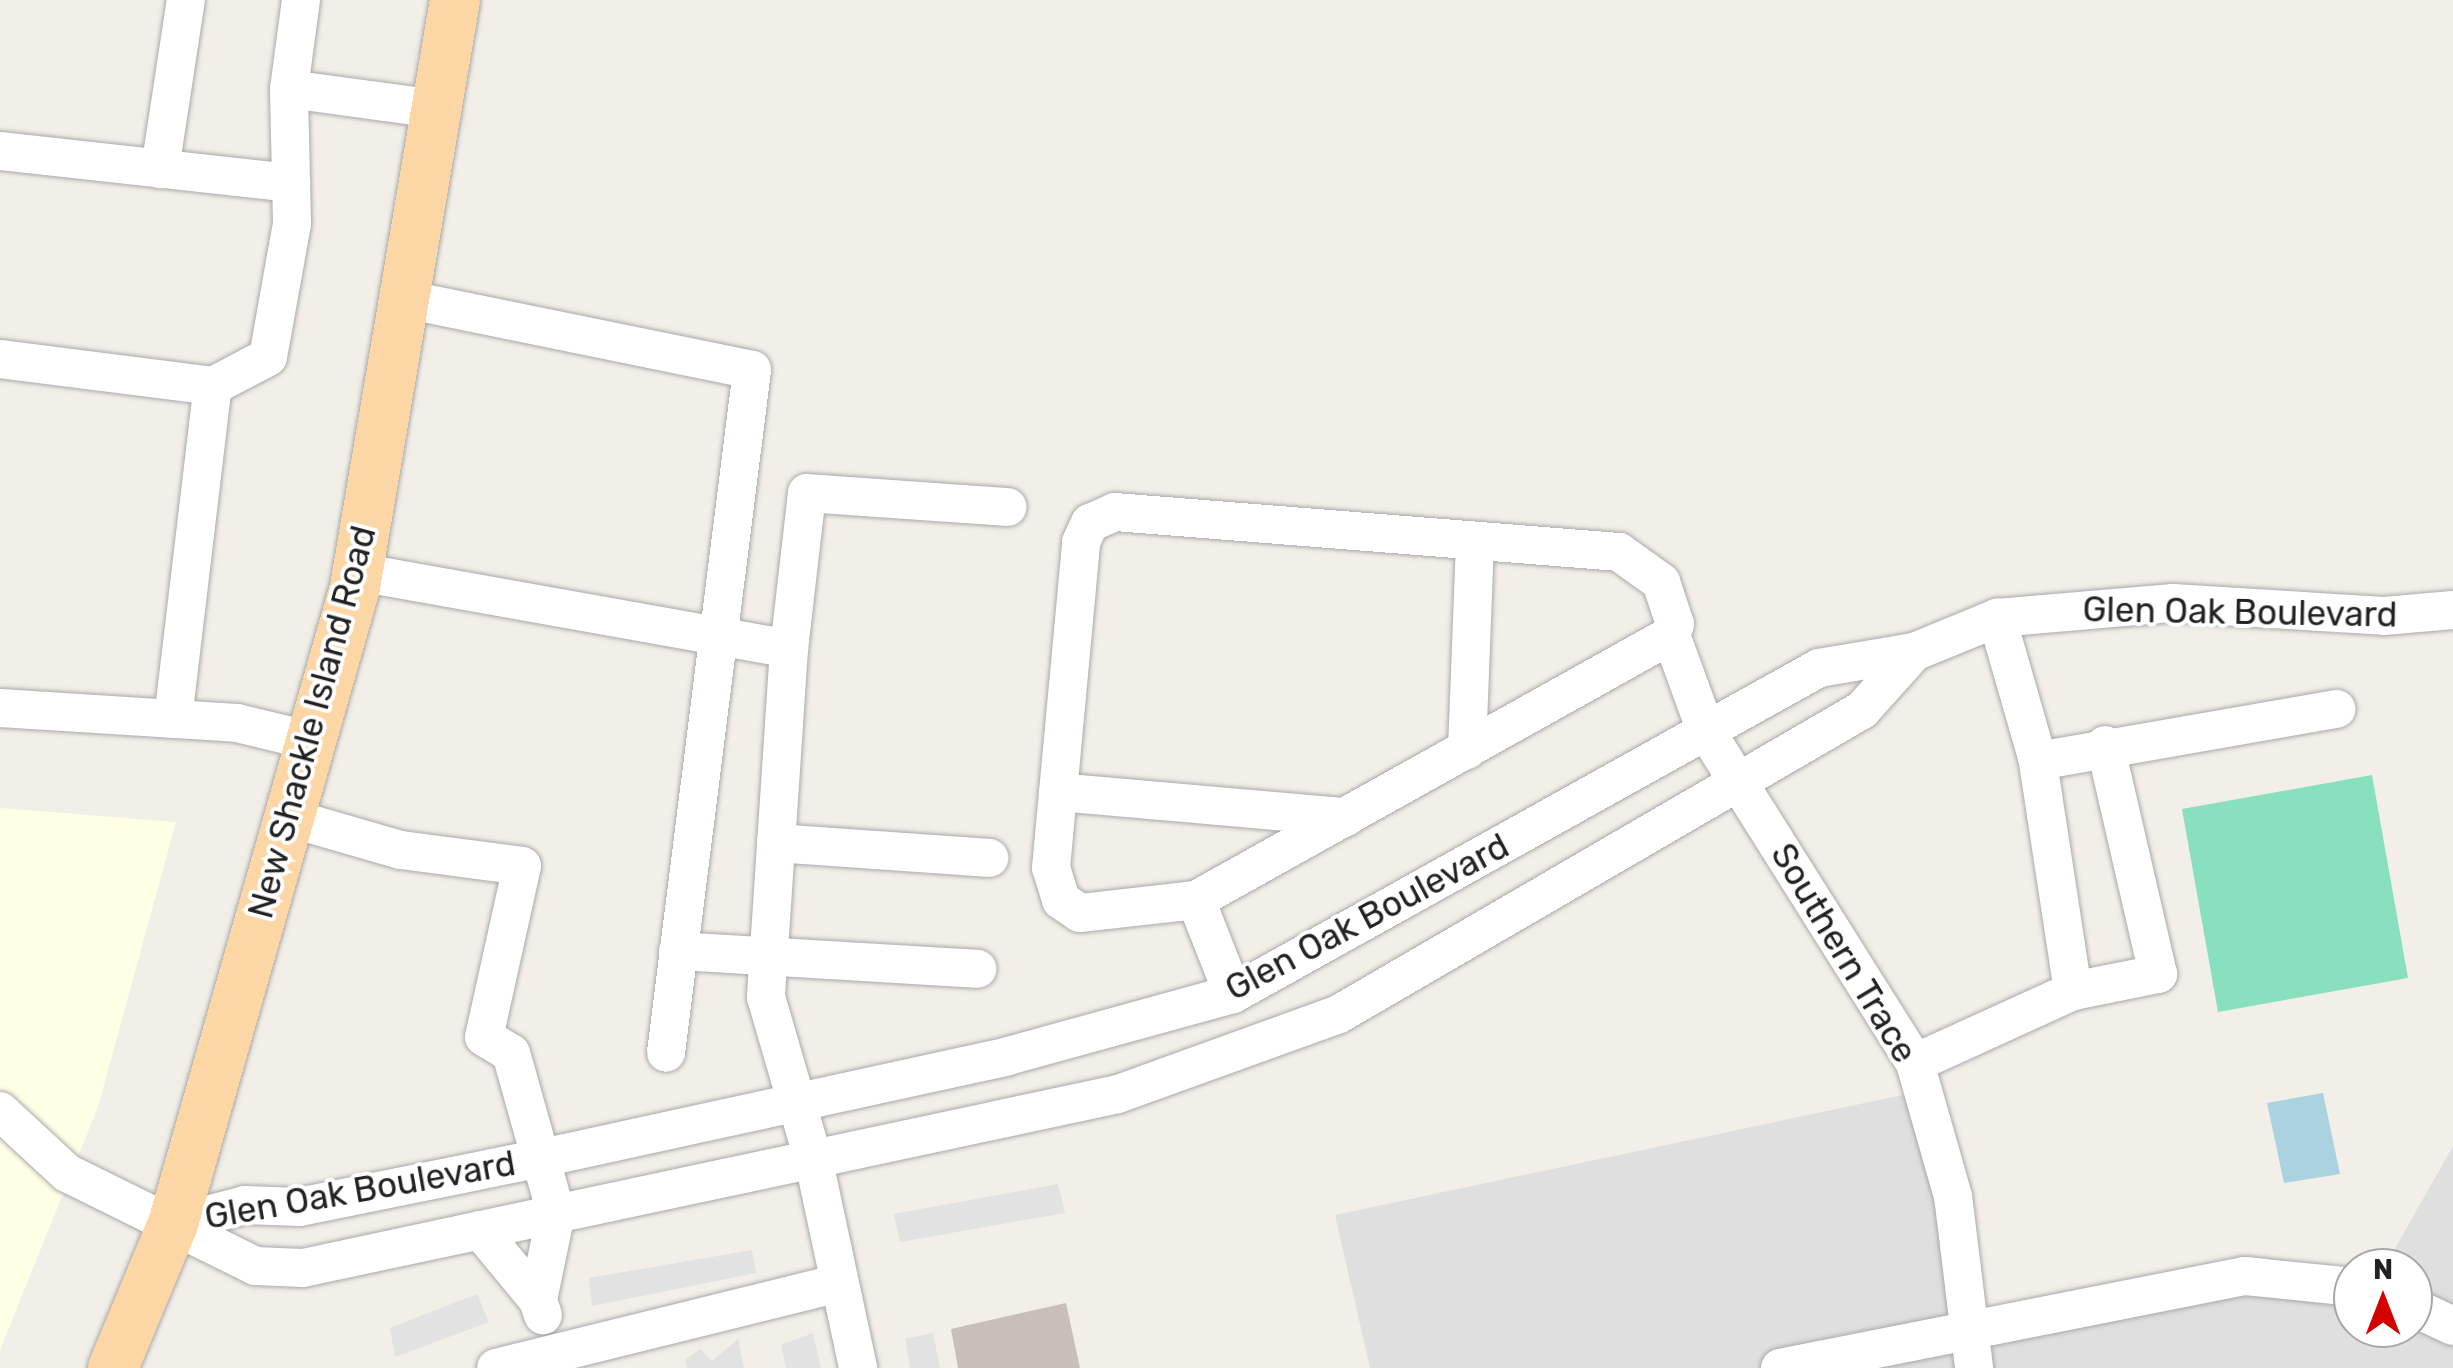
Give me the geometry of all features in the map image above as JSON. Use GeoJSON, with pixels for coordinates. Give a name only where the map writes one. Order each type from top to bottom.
{"type":"FeatureCollection","features":[{"type":"Feature","properties":{"kind":"main road","name":"New Shackle Island Road"},"geometry":{"type":"LineString","coordinates":[[114,1368],[173,1224],[358,572],[455,0]]}},
{"type":"Feature","properties":{"kind":"street"},"geometry":{"type":"LineString","coordinates":[[160,169],[186,0]]}},
{"type":"Feature","properties":{"kind":"street"},"geometry":{"type":"LineString","coordinates":[[0,359],[213,386],[268,357],[292,224],[290,88],[301,0]]}},
{"type":"Feature","properties":{"kind":"street"},"geometry":{"type":"LineString","coordinates":[[290,88],[436,109]]}},
{"type":"Feature","properties":{"kind":"street"},"geometry":{"type":"LineString","coordinates":[[0,151],[291,183]]}},
{"type":"Feature","properties":{"kind":"street"},"geometry":{"type":"LineString","coordinates":[[404,298],[752,370],[714,634],[666,1052]]}},
{"type":"Feature","properties":{"kind":"street"},"geometry":{"type":"LineString","coordinates":[[172,718],[213,386]]}},
{"type":"Feature","properties":{"kind":"street"},"geometry":{"type":"LineString","coordinates":[[858,1368],[814,1162],[791,1101],[766,996],[789,648],[807,493],[1008,507]]}},
{"type":"Feature","properties":{"kind":"street","name":"Southern Trace"},"geometry":{"type":"LineString","coordinates":[[1058,792],[1081,542],[1090,523],[1115,512],[1619,552],[1661,582],[1675,624],[1671,634],[1706,731],[1915,1064],[1952,1196],[1974,1368]]}},
{"type":"Feature","properties":{"kind":"street"},"geometry":{"type":"LineString","coordinates":[[1467,750],[1475,541]]}},
{"type":"Feature","properties":{"kind":"street"},"geometry":{"type":"LineString","coordinates":[[358,572],[789,648]]}},
{"type":"Feature","properties":{"kind":"street","name":"Glen Oak Boulevard"},"geometry":{"type":"LineString","coordinates":[[173,1224],[244,1205],[299,1206],[542,1158],[1008,1056],[1233,994],[1819,668],[1914,652],[1997,618],[2174,603],[2384,616],[2453,610]]}},
{"type":"Feature","properties":{"kind":"street"},"geometry":{"type":"LineString","coordinates":[[1997,618],[2038,761],[2073,991]]}},
{"type":"Feature","properties":{"kind":"street"},"geometry":{"type":"LineString","coordinates":[[1346,817],[1058,792],[1052,868],[1061,900],[1080,913],[1196,900],[1346,817],[1467,750],[1671,634]]}},
{"type":"Feature","properties":{"kind":"street","name":"Glen Oak Boulevard"},"geometry":{"type":"LineString","coordinates":[[173,1224],[256,1266],[303,1268],[814,1162],[1118,1094],[1339,1014],[1736,778],[1862,710],[1914,652]]}},
{"type":"Feature","properties":{"kind":"street"},"geometry":{"type":"LineString","coordinates":[[0,708],[237,723],[312,741]]}},
{"type":"Feature","properties":{"kind":"street"},"geometry":{"type":"LineString","coordinates":[[2038,761],[2105,744],[2336,709]]}},
{"type":"Feature","properties":{"kind":"street"},"geometry":{"type":"LineString","coordinates":[[1915,1064],[2073,991],[2158,974],[2105,744]]}},
{"type":"Feature","properties":{"kind":"street"},"geometry":{"type":"LineString","coordinates":[[290,818],[401,850],[522,866],[484,1037],[511,1053],[556,1213],[538,1300]]}},
{"type":"Feature","properties":{"kind":"street"},"geometry":{"type":"LineString","coordinates":[[776,843],[989,858]]}},
{"type":"Feature","properties":{"kind":"street"},"geometry":{"type":"LineString","coordinates":[[1196,900],[1233,994]]}},
{"type":"Feature","properties":{"kind":"street"},"geometry":{"type":"LineString","coordinates":[[678,951],[977,969]]}},
{"type":"Feature","properties":{"kind":"street"},"geometry":{"type":"LineString","coordinates":[[0,1110],[68,1173],[173,1224]]}},
{"type":"Feature","properties":{"kind":"street"},"geometry":{"type":"LineString","coordinates":[[480,1230],[538,1300],[555,1350]]}},
{"type":"Feature","properties":{"kind":"street"},"geometry":{"type":"LineString","coordinates":[[1780,1368],[2244,1276],[2333,1285]]}},
{"type":"Feature","properties":{"kind":"street"},"geometry":{"type":"LineString","coordinates":[[496,1368],[555,1350],[839,1283]]}},
{"type":"Feature","properties":{"kind":"shaded area"},"geometry":{"type":"Polygon","coordinates":[[[0,808],[176,822],[98,1107],[0,1350],[0,808]]]}},
{"type":"Feature","properties":{"kind":"shaded area"},"geometry":{"type":"Polygon","coordinates":[[[1912,1093],[1969,1329],[2245,1276],[2333,1285],[2333,1348],[2433,1348],[2433,1248],[2395,1248],[2453,1146],[2453,1368],[1370,1368],[1335,1215],[1912,1093]]]}},
{"type":"Feature","properties":{"kind":"shaded area"},"geometry":{"type":"Polygon","coordinates":[[[1058,1184],[1065,1213],[900,1242],[894,1214],[1058,1184]]]}},
{"type":"Feature","properties":{"kind":"shaded area"},"geometry":{"type":"Polygon","coordinates":[[[752,1250],[756,1273],[592,1306],[589,1278],[752,1250]]]}},
{"type":"Feature","properties":{"kind":"shaded area"},"geometry":{"type":"Polygon","coordinates":[[[477,1294],[489,1322],[395,1357],[390,1328],[477,1294]]]}},
{"type":"Feature","properties":{"kind":"shaded area"},"geometry":{"type":"Polygon","coordinates":[[[813,1333],[821,1368],[786,1368],[781,1345],[813,1333]]]}},
{"type":"Feature","properties":{"kind":"shaded area"},"geometry":{"type":"Polygon","coordinates":[[[933,1333],[940,1368],[910,1368],[905,1339],[933,1333]]]}},
{"type":"Feature","properties":{"kind":"shaded area"},"geometry":{"type":"Polygon","coordinates":[[[738,1339],[744,1368],[687,1368],[685,1360],[700,1349],[712,1361],[738,1339]]]}},
{"type":"Feature","properties":{"kind":"green space"},"geometry":{"type":"Polygon","coordinates":[[[2372,775],[2408,978],[2218,1012],[2182,809],[2372,775]]]}},
{"type":"Feature","properties":{"kind":"water"},"geometry":{"type":"Polygon","coordinates":[[[2323,1093],[2340,1174],[2284,1183],[2267,1103],[2323,1093]]]}},
{"type":"Feature","properties":{"kind":"building"},"geometry":{"type":"Polygon","coordinates":[[[1066,1303],[1080,1368],[958,1368],[951,1329],[1066,1303]]]}}]}
